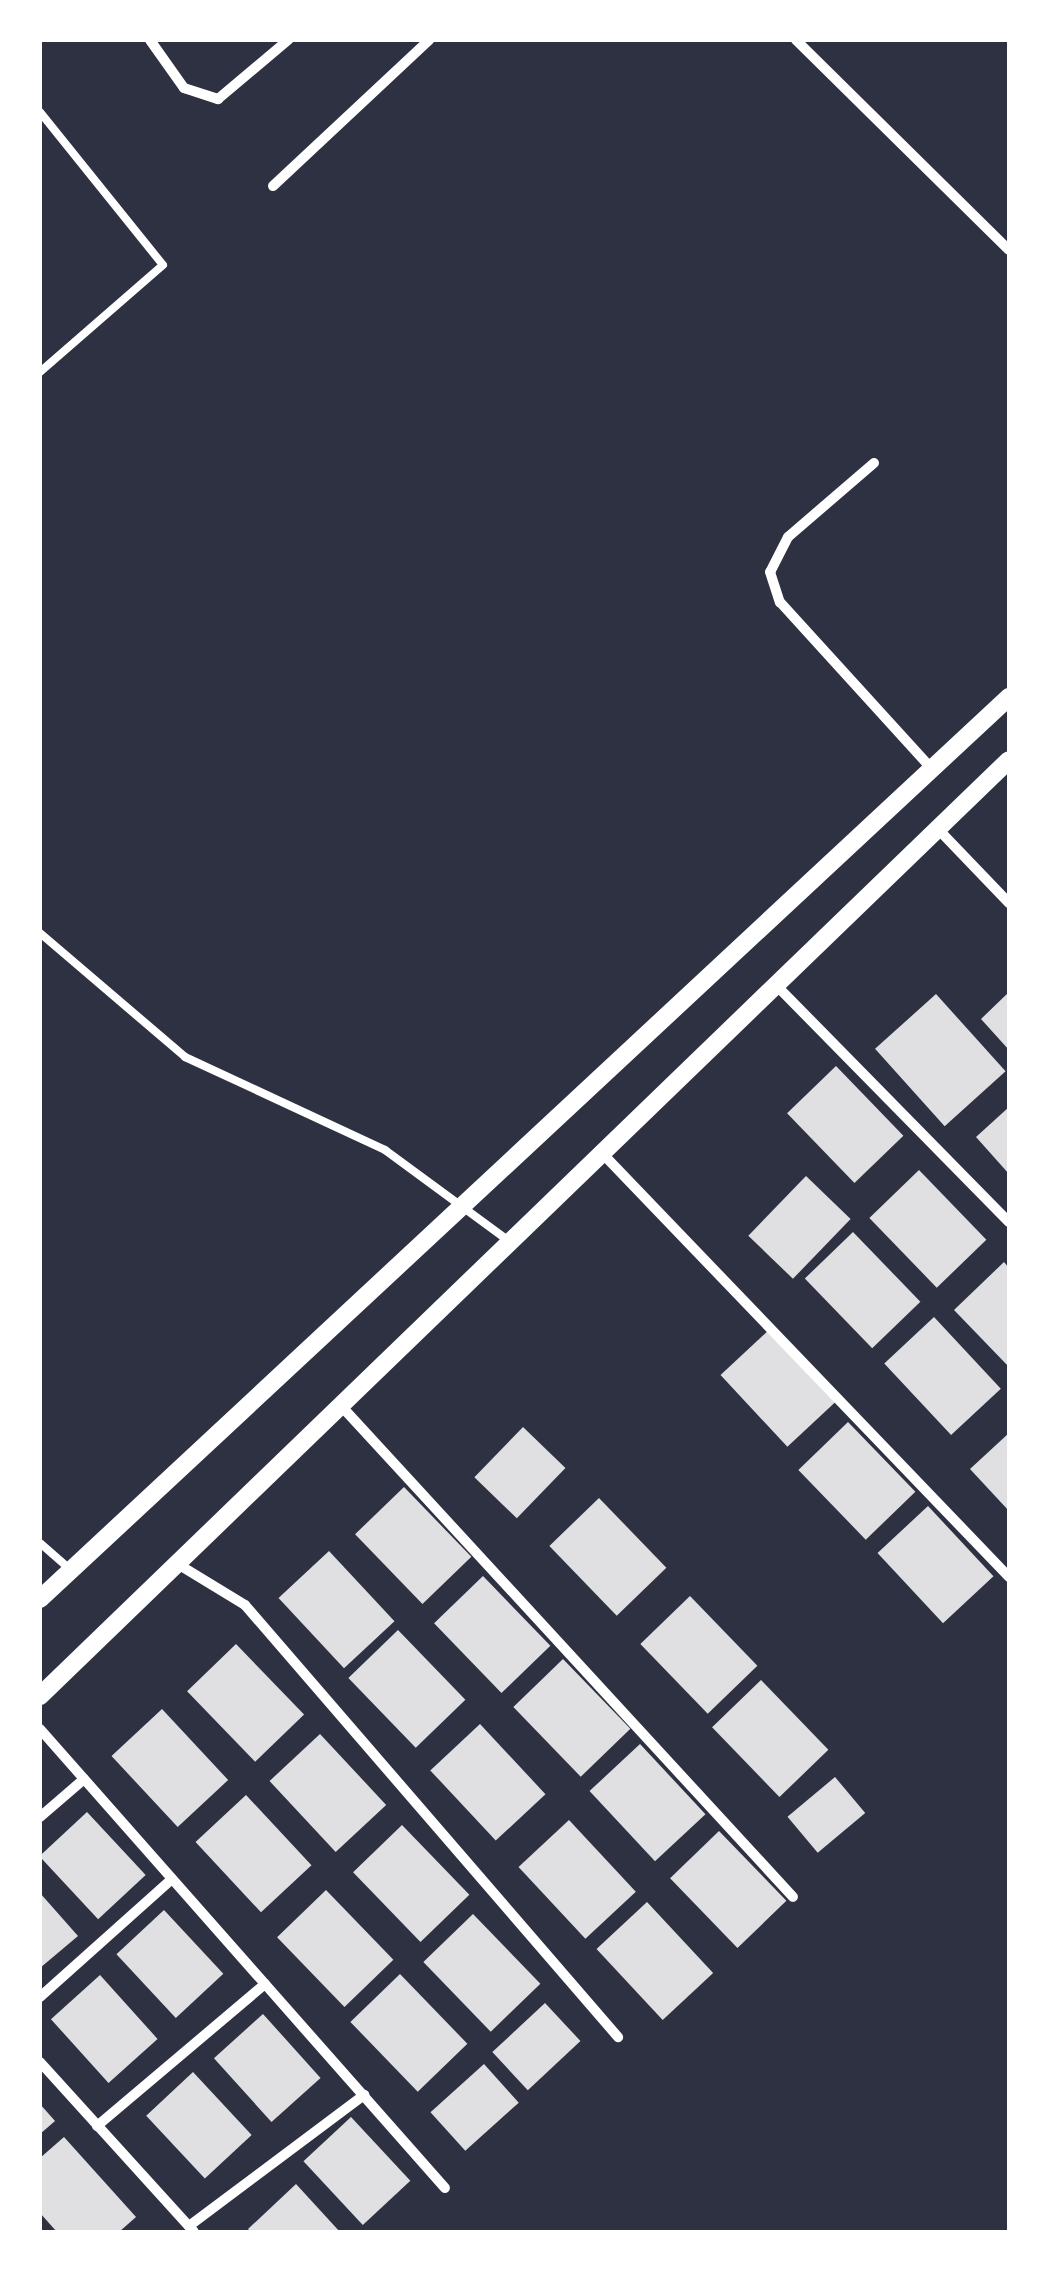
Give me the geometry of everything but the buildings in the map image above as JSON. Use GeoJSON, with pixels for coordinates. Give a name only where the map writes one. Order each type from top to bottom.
{"type":"FeatureCollection","features":[{"type":"Feature","properties":{"kind":"street"},"geometry":{"type":"LineString","coordinates":[[150,40],[184,88],[218,99],[288,40]]}},
{"type":"Feature","properties":{"kind":"street"},"geometry":{"type":"LineString","coordinates":[[273,186],[429,40]]}},
{"type":"Feature","properties":{"kind":"street"},"geometry":{"type":"LineString","coordinates":[[796,40],[1009,250]]}},
{"type":"Feature","properties":{"kind":"street"},"geometry":{"type":"LineString","coordinates":[[874,463],[788,537],[770,572],[780,602],[931,768]]}},
{"type":"Feature","properties":{"kind":"street"},"geometry":{"type":"LineString","coordinates":[[40,1599],[458,1202],[1009,696]]}},
{"type":"Feature","properties":{"kind":"street"},"geometry":{"type":"LineString","coordinates":[[40,1696],[344,1409],[598,1149],[1009,760]]}},
{"type":"Feature","properties":{"kind":"street"},"geometry":{"type":"LineString","coordinates":[[935,826],[1009,902]]}},
{"type":"Feature","properties":{"kind":"street"},"geometry":{"type":"LineString","coordinates":[[774,983],[1009,1222]]}},
{"type":"Feature","properties":{"kind":"street"},"geometry":{"type":"LineString","coordinates":[[598,1149],[1009,1576]]}},
{"type":"Feature","properties":{"kind":"street"},"geometry":{"type":"LineString","coordinates":[[344,1409],[793,1897]]}},
{"type":"Feature","properties":{"kind":"street"},"geometry":{"type":"LineString","coordinates":[[181,1566],[245,1605],[618,2036]]}},
{"type":"Feature","properties":{"kind":"street"},"geometry":{"type":"LineString","coordinates":[[40,1729],[445,2188]]}},
{"type":"Feature","properties":{"kind":"street"},"geometry":{"type":"LineString","coordinates":[[40,1817],[84,1779]]}},
{"type":"Feature","properties":{"kind":"street"},"geometry":{"type":"LineString","coordinates":[[40,1997],[172,1879]]}},
{"type":"Feature","properties":{"kind":"street"},"geometry":{"type":"LineString","coordinates":[[97,2126],[266,1984]]}},
{"type":"Feature","properties":{"kind":"street"},"geometry":{"type":"LineString","coordinates":[[40,2062],[191,2229],[364,2096]]}},
{"type":"Feature","properties":{"kind":"lane"},"geometry":{"type":"LineString","coordinates":[[40,112],[163,265],[40,372]]}},
{"type":"Feature","properties":{"kind":"lane"},"geometry":{"type":"LineString","coordinates":[[40,932],[185,1056],[384,1150],[508,1242]]}},
{"type":"Feature","properties":{"kind":"lane"},"geometry":{"type":"LineString","coordinates":[[40,1543],[71,1570]]}}]}
